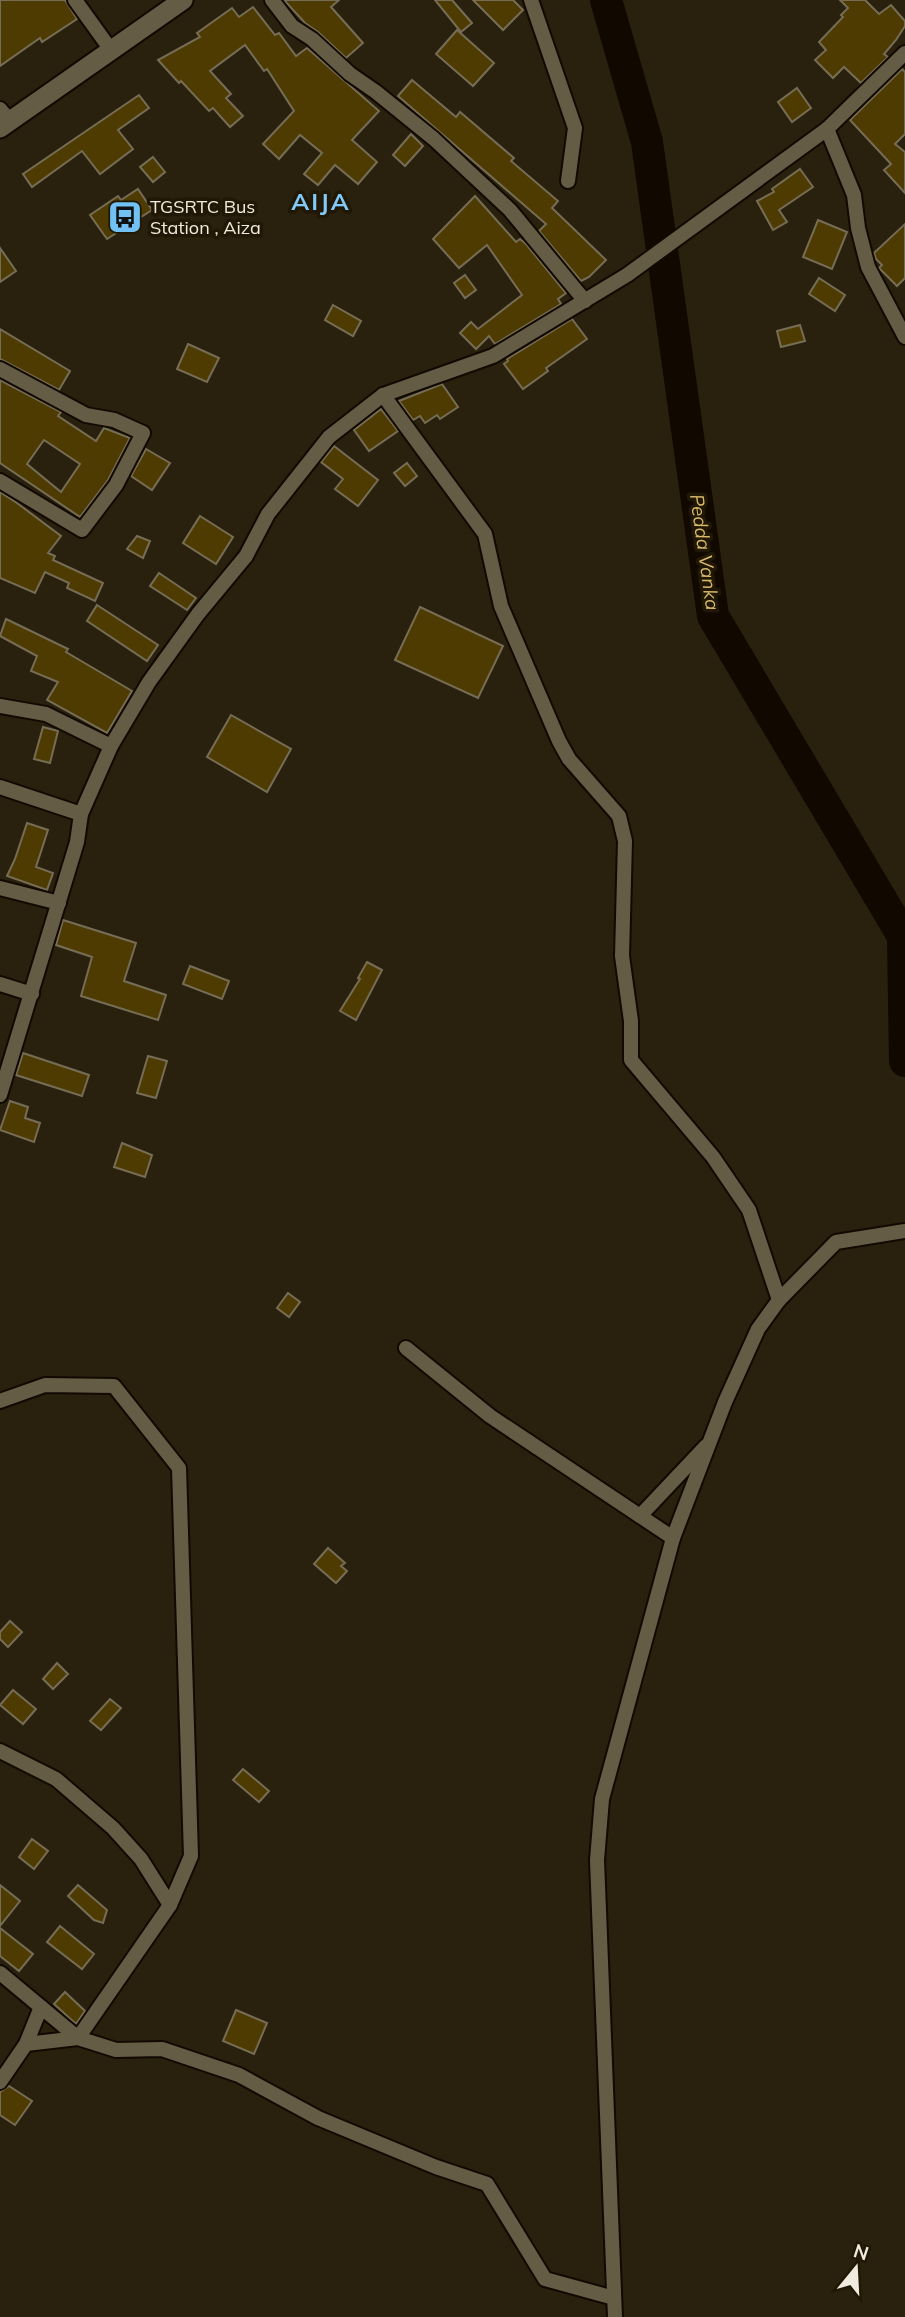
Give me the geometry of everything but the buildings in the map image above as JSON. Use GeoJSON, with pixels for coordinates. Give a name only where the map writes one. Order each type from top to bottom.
{"type":"FeatureCollection","features":[{"type":"Feature","properties":{"kind":"main road"},"geometry":{"type":"LineString","coordinates":[[3,119],[183,0]]}},
{"type":"Feature","properties":{"kind":"street"},"geometry":{"type":"LineString","coordinates":[[75,0],[111,50]]}},
{"type":"Feature","properties":{"kind":"street"},"geometry":{"type":"LineString","coordinates":[[272,0],[292,26],[312,39],[350,74],[435,139],[510,210],[585,300]]}},
{"type":"Feature","properties":{"kind":"street"},"geometry":{"type":"LineString","coordinates":[[531,0],[575,128],[568,181]]}},
{"type":"Feature","properties":{"kind":"street"},"geometry":{"type":"LineString","coordinates":[[0,1091],[77,842],[81,814],[111,746],[149,682],[198,614],[246,556],[268,514],[329,437],[383,395],[493,356],[627,275],[827,129],[905,53]]}},
{"type":"Feature","properties":{"kind":"street"},"geometry":{"type":"LineString","coordinates":[[827,129],[854,195],[858,228],[868,267],[905,337]]}},
{"type":"Feature","properties":{"kind":"street"},"geometry":{"type":"LineString","coordinates":[[0,369],[86,415],[114,420],[143,433],[116,485],[82,530],[0,481]]}},
{"type":"Feature","properties":{"kind":"street"},"geometry":{"type":"LineString","coordinates":[[383,395],[485,534],[501,606],[559,741],[569,759],[619,816],[625,841],[622,956],[631,1021],[631,1060],[713,1157],[749,1210],[779,1300]]}},
{"type":"Feature","properties":{"kind":"street"},"geometry":{"type":"LineString","coordinates":[[0,706],[46,714],[111,746]]}},
{"type":"Feature","properties":{"kind":"street"},"geometry":{"type":"LineString","coordinates":[[0,787],[81,814]]}},
{"type":"Feature","properties":{"kind":"street"},"geometry":{"type":"LineString","coordinates":[[0,888],[59,903]]}},
{"type":"Feature","properties":{"kind":"street"},"geometry":{"type":"LineString","coordinates":[[0,984],[32,994]]}},
{"type":"Feature","properties":{"kind":"street"},"geometry":{"type":"LineString","coordinates":[[615,2317],[597,1860],[602,1800],[673,1538],[725,1402],[758,1329],[779,1300],[836,1242],[905,1231]]}},
{"type":"Feature","properties":{"kind":"street"},"geometry":{"type":"LineString","coordinates":[[406,1348],[490,1416],[673,1538]]}},
{"type":"Feature","properties":{"kind":"street"},"geometry":{"type":"LineString","coordinates":[[0,1401],[46,1385],[114,1386],[178,1468],[191,1856],[170,1905],[78,2038],[26,2044]]}},
{"type":"Feature","properties":{"kind":"street"},"geometry":{"type":"LineString","coordinates":[[640,1516],[712,1440]]}},
{"type":"Feature","properties":{"kind":"street"},"geometry":{"type":"LineString","coordinates":[[0,1751],[56,1779],[113,1828],[141,1859],[170,1905]]}},
{"type":"Feature","properties":{"kind":"street"},"geometry":{"type":"LineString","coordinates":[[0,1973],[78,2038],[116,2050],[162,2049],[239,2075],[318,2118],[436,2167],[487,2183],[545,2279],[614,2298]]}},
{"type":"Feature","properties":{"kind":"street"},"geometry":{"type":"LineString","coordinates":[[0,2082],[26,2044],[41,2007]]}},
{"type":"Feature","properties":{"kind":"waterway","name":"Pedda Vanka"},"geometry":{"type":"LineString","coordinates":[[606,0],[647,142],[713,616],[903,936],[905,1061]]}},
{"type":"Feature","properties":{"kind":"place","name":"TGSRTC Bus Station , Aiza"},"geometry":{"type":"Point","coordinates":[125,217]}},
{"type":"Feature","properties":{"kind":"district","name":"AIJA"},"geometry":{"type":"Point","coordinates":[321,202]}}]}
